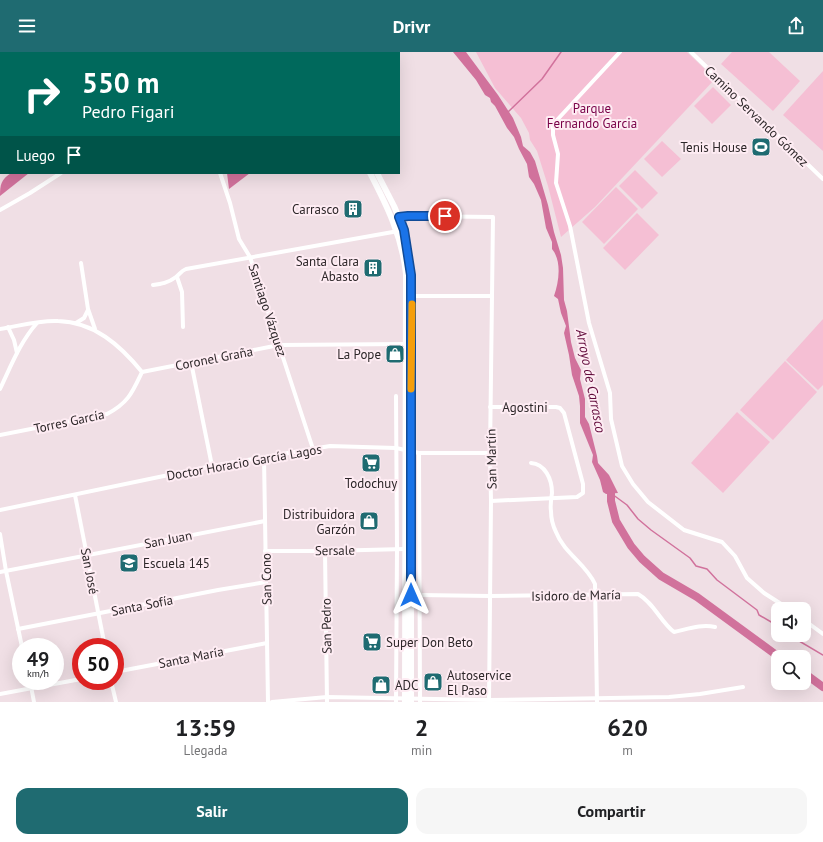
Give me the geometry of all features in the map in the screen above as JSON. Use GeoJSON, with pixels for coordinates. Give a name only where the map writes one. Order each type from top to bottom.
{"type":"FeatureCollection","features":[{"type":"Feature","properties":{"kind":"main road"},"geometry":{"type":"LineString","coordinates":[[371,174],[404,230],[410,263],[412,296],[405,549],[408,700]]}},
{"type":"Feature","properties":{"kind":"main road"},"geometry":{"type":"LineString","coordinates":[[377,174],[396,218],[397,231],[404,258],[406,274],[408,700]]}},
{"type":"Feature","properties":{"kind":"street"},"geometry":{"type":"LineString","coordinates":[[620,52],[557,120],[553,135],[558,154],[556,182],[570,226],[589,323],[610,393],[612,419],[622,466],[633,484],[648,502],[684,530],[722,542],[735,556],[746,578],[764,593],[778,602]]}},
{"type":"Feature","properties":{"kind":"street","name":"Camino Servando Gómez"},"geometry":{"type":"LineString","coordinates":[[691,52],[823,179]]}},
{"type":"Feature","properties":{"kind":"street"},"geometry":{"type":"LineString","coordinates":[[0,210],[59,174]]}},
{"type":"Feature","properties":{"kind":"street","name":"Santiago Vázquez"},"geometry":{"type":"LineString","coordinates":[[220,174],[230,203],[239,239],[250,257],[313,449]]}},
{"type":"Feature","properties":{"kind":"street","name":"San Martín"},"geometry":{"type":"LineString","coordinates":[[396,218],[408,216],[492,217],[489,701]]}},
{"type":"Feature","properties":{"kind":"street"},"geometry":{"type":"LineString","coordinates":[[153,285],[164,284],[186,269],[404,230]]}},
{"type":"Feature","properties":{"kind":"street"},"geometry":{"type":"LineString","coordinates":[[81,263],[88,309],[95,329]]}},
{"type":"Feature","properties":{"kind":"street"},"geometry":{"type":"LineString","coordinates":[[177,276],[182,292],[183,327]]}},
{"type":"Feature","properties":{"kind":"street"},"geometry":{"type":"LineString","coordinates":[[412,296],[492,296]]}},
{"type":"Feature","properties":{"kind":"street"},"geometry":{"type":"LineString","coordinates":[[76,323],[84,318],[88,309]]}},
{"type":"Feature","properties":{"kind":"street"},"geometry":{"type":"LineString","coordinates":[[0,329],[57,321],[76,323],[95,329],[118,347],[142,372]]}},
{"type":"Feature","properties":{"kind":"street"},"geometry":{"type":"LineString","coordinates":[[0,389],[28,333],[38,323]]}},
{"type":"Feature","properties":{"kind":"street"},"geometry":{"type":"LineString","coordinates":[[8,328],[14,340],[17,353]]}},
{"type":"Feature","properties":{"kind":"street","name":"Coronel Graña"},"geometry":{"type":"LineString","coordinates":[[142,372],[279,345],[406,344]]}},
{"type":"Feature","properties":{"kind":"street"},"geometry":{"type":"LineString","coordinates":[[191,362],[212,466]]}},
{"type":"Feature","properties":{"kind":"street","name":"Torres García"},"geometry":{"type":"LineString","coordinates":[[0,435],[107,414],[126,402],[142,372]]}},
{"type":"Feature","properties":{"kind":"street"},"geometry":{"type":"LineString","coordinates":[[395,700],[397,549],[396,396]]}},
{"type":"Feature","properties":{"kind":"street","name":"Agostini"},"geometry":{"type":"LineString","coordinates":[[490,407],[556,407],[560,408],[564,413],[583,484],[583,493],[577,497],[550,498]]}},
{"type":"Feature","properties":{"kind":"street","name":"Doctor Horacio García Lagos"},"geometry":{"type":"LineString","coordinates":[[0,510],[212,466],[330,446],[396,448],[419,453],[490,453]]}},
{"type":"Feature","properties":{"kind":"street"},"geometry":{"type":"LineString","coordinates":[[419,453],[420,700]]}},
{"type":"Feature","properties":{"kind":"street","name":"San Cono"},"geometry":{"type":"LineString","coordinates":[[264,457],[268,702]]}},
{"type":"Feature","properties":{"kind":"street"},"geometry":{"type":"LineString","coordinates":[[531,463],[536,463],[547,472],[552,493],[550,498],[550,511],[556,532],[571,554],[591,576],[595,584],[597,700]]}},
{"type":"Feature","properties":{"kind":"street","name":"San José"},"geometry":{"type":"LineString","coordinates":[[75,495],[103,638]]}},
{"type":"Feature","properties":{"kind":"street"},"geometry":{"type":"LineString","coordinates":[[491,501],[550,498]]}},
{"type":"Feature","properties":{"kind":"street","name":"San Juan"},"geometry":{"type":"LineString","coordinates":[[0,572],[87,554],[265,521]]}},
{"type":"Feature","properties":{"kind":"street"},"geometry":{"type":"LineString","coordinates":[[0,534],[20,638]]}},
{"type":"Feature","properties":{"kind":"street","name":"Sersale"},"geometry":{"type":"LineString","coordinates":[[266,551],[405,549]]}},
{"type":"Feature","properties":{"kind":"street","name":"San Pedro"},"geometry":{"type":"LineString","coordinates":[[325,551],[327,700]]}},
{"type":"Feature","properties":{"kind":"street","name":"Santa Sofía"},"geometry":{"type":"LineString","coordinates":[[18,629],[266,582]]}},
{"type":"Feature","properties":{"kind":"street","name":"Isidoro de María"},"geometry":{"type":"LineString","coordinates":[[419,595],[490,596],[638,594],[652,605],[668,627],[674,632],[698,626],[707,625],[715,627]]}},
{"type":"Feature","properties":{"kind":"street"},"geometry":{"type":"LineString","coordinates":[[811,625],[823,634]]}},
{"type":"Feature","properties":{"kind":"street","name":"Santa María"},"geometry":{"type":"LineString","coordinates":[[124,670],[267,643]]}},
{"type":"Feature","properties":{"kind":"street"},"geometry":{"type":"LineString","coordinates":[[272,702],[327,700],[597,700],[669,697],[700,694],[742,687]]}},
{"type":"Feature","properties":{"kind":"street"},"geometry":{"type":"LineString","coordinates":[[0,694],[21,690]]}},
{"type":"Feature","properties":{"kind":"street"},"geometry":{"type":"LineString","coordinates":[[31,690],[34,702]]}},
{"type":"Feature","properties":{"kind":"street"},"geometry":{"type":"LineString","coordinates":[[114,690],[116,702]]}},
{"type":"Feature","properties":{"kind":"green space","name":"Parque Fernando Garcia"},"geometry":{"type":"Polygon","coordinates":[[[476,52],[687,52],[715,79],[595,207],[561,237],[548,186],[537,151],[530,140],[529,133],[521,118],[495,88],[476,52]]]}},
{"type":"Feature","properties":{"kind":"green space"},"geometry":{"type":"Polygon","coordinates":[[[732,52],[769,52],[800,81],[773,111],[721,64],[732,52]]]}},
{"type":"Feature","properties":{"kind":"green space"},"geometry":{"type":"Polygon","coordinates":[[[823,71],[823,151],[783,115],[823,71]]]}},
{"type":"Feature","properties":{"kind":"green space"},"geometry":{"type":"Polygon","coordinates":[[[713,87],[731,105],[712,124],[694,106],[713,87]]]}},
{"type":"Feature","properties":{"kind":"green space"},"geometry":{"type":"Polygon","coordinates":[[[662,141],[681,159],[662,177],[644,159],[662,141]]]}},
{"type":"Feature","properties":{"kind":"green space"},"geometry":{"type":"Polygon","coordinates":[[[635,170],[658,193],[642,209],[619,186],[635,170]]]}},
{"type":"Feature","properties":{"kind":"green space"},"geometry":{"type":"Polygon","coordinates":[[[616,187],[638,209],[604,244],[582,222],[616,187]]]}},
{"type":"Feature","properties":{"kind":"green space"},"geometry":{"type":"Polygon","coordinates":[[[637,213],[659,235],[625,270],[603,248],[637,213]]]}},
{"type":"Feature","properties":{"kind":"green space"},"geometry":{"type":"Polygon","coordinates":[[[823,319],[823,385],[818,390],[786,360],[823,319]]]}},
{"type":"Feature","properties":{"kind":"green space"},"geometry":{"type":"Polygon","coordinates":[[[785,361],[817,392],[773,440],[740,410],[785,361]]]}},
{"type":"Feature","properties":{"kind":"green space"},"geometry":{"type":"Polygon","coordinates":[[[737,412],[770,442],[723,493],[691,463],[737,412]]]}},
{"type":"Feature","properties":{"kind":"shaded area"},"geometry":{"type":"Polygon","coordinates":[[[453,52],[466,52],[513,118],[523,146],[530,152],[535,161],[561,255],[564,300],[571,342],[575,358],[581,370],[580,379],[585,399],[585,417],[589,424],[598,463],[609,475],[618,493],[606,494],[603,492],[600,480],[592,462],[593,455],[580,423],[579,396],[572,375],[564,333],[566,326],[558,299],[554,296],[559,272],[557,259],[552,249],[552,242],[546,228],[541,200],[529,177],[527,164],[514,137],[491,102],[490,98],[485,95],[476,80],[453,52]]]}},
{"type":"Feature","properties":{"kind":"shaded area"},"geometry":{"type":"Polygon","coordinates":[[[10,174],[28,174],[0,196],[0,188],[5,178],[10,174]]]}},
{"type":"Feature","properties":{"kind":"shaded area"},"geometry":{"type":"Polygon","coordinates":[[[227,174],[249,174],[229,189],[227,174]]]}},
{"type":"Feature","properties":{"kind":"waterway"},"geometry":{"type":"LineString","coordinates":[[508,112],[542,79],[561,52]]}},
{"type":"Feature","properties":{"kind":"waterway","name":"Arroyo de Carrasco"},"geometry":{"type":"LineString","coordinates":[[608,484],[611,492],[611,501],[616,521],[631,546],[642,559],[661,576],[697,597],[771,651]]}},
{"type":"Feature","properties":{"kind":"waterway"},"geometry":{"type":"LineString","coordinates":[[612,494],[627,505],[638,519],[651,530],[690,558],[696,566],[707,569],[717,580],[757,610],[759,615],[771,622]]}},
{"type":"Feature","properties":{"kind":"waterway"},"geometry":{"type":"LineString","coordinates":[[801,642],[823,655]]}},
{"type":"Feature","properties":{"kind":"waterway","name":"Arroyo de Carrasco"},"geometry":{"type":"LineString","coordinates":[[811,678],[823,687]]}},
{"type":"Feature","properties":{"kind":"slow traffic"},"geometry":{"type":"LineString","coordinates":[[411,389],[412,304]]}},
{"type":"Feature","properties":{"kind":"place","name":"Tenis House"},"geometry":{"type":"Point","coordinates":[761,147]}},
{"type":"Feature","properties":{"kind":"place","name":"Carrasco"},"geometry":{"type":"Point","coordinates":[353,209]}},
{"type":"Feature","properties":{"kind":"place","name":"Santa Clara Abasto"},"geometry":{"type":"Point","coordinates":[373,268]}},
{"type":"Feature","properties":{"kind":"place","name":"La Pope"},"geometry":{"type":"Point","coordinates":[395,354]}},
{"type":"Feature","properties":{"kind":"place","name":"Todochuy"},"geometry":{"type":"Point","coordinates":[371,463]}},
{"type":"Feature","properties":{"kind":"place","name":"Distribuidora Garzón"},"geometry":{"type":"Point","coordinates":[369,521]}},
{"type":"Feature","properties":{"kind":"place","name":"Escuela 145"},"geometry":{"type":"Point","coordinates":[129,563]}},
{"type":"Feature","properties":{"kind":"place","name":"Super Don Beto"},"geometry":{"type":"Point","coordinates":[372,642]}},
{"type":"Feature","properties":{"kind":"place","name":"Autoservice El Paso"},"geometry":{"type":"Point","coordinates":[433,682]}},
{"type":"Feature","properties":{"kind":"place","name":"ADC"},"geometry":{"type":"Point","coordinates":[381,685]}},
{"type":"Feature","properties":{"kind":"route"},"geometry":{"type":"LineString","coordinates":[[411,595],[412,296],[408,252],[404,230],[399,217],[445,216]]}}]}
